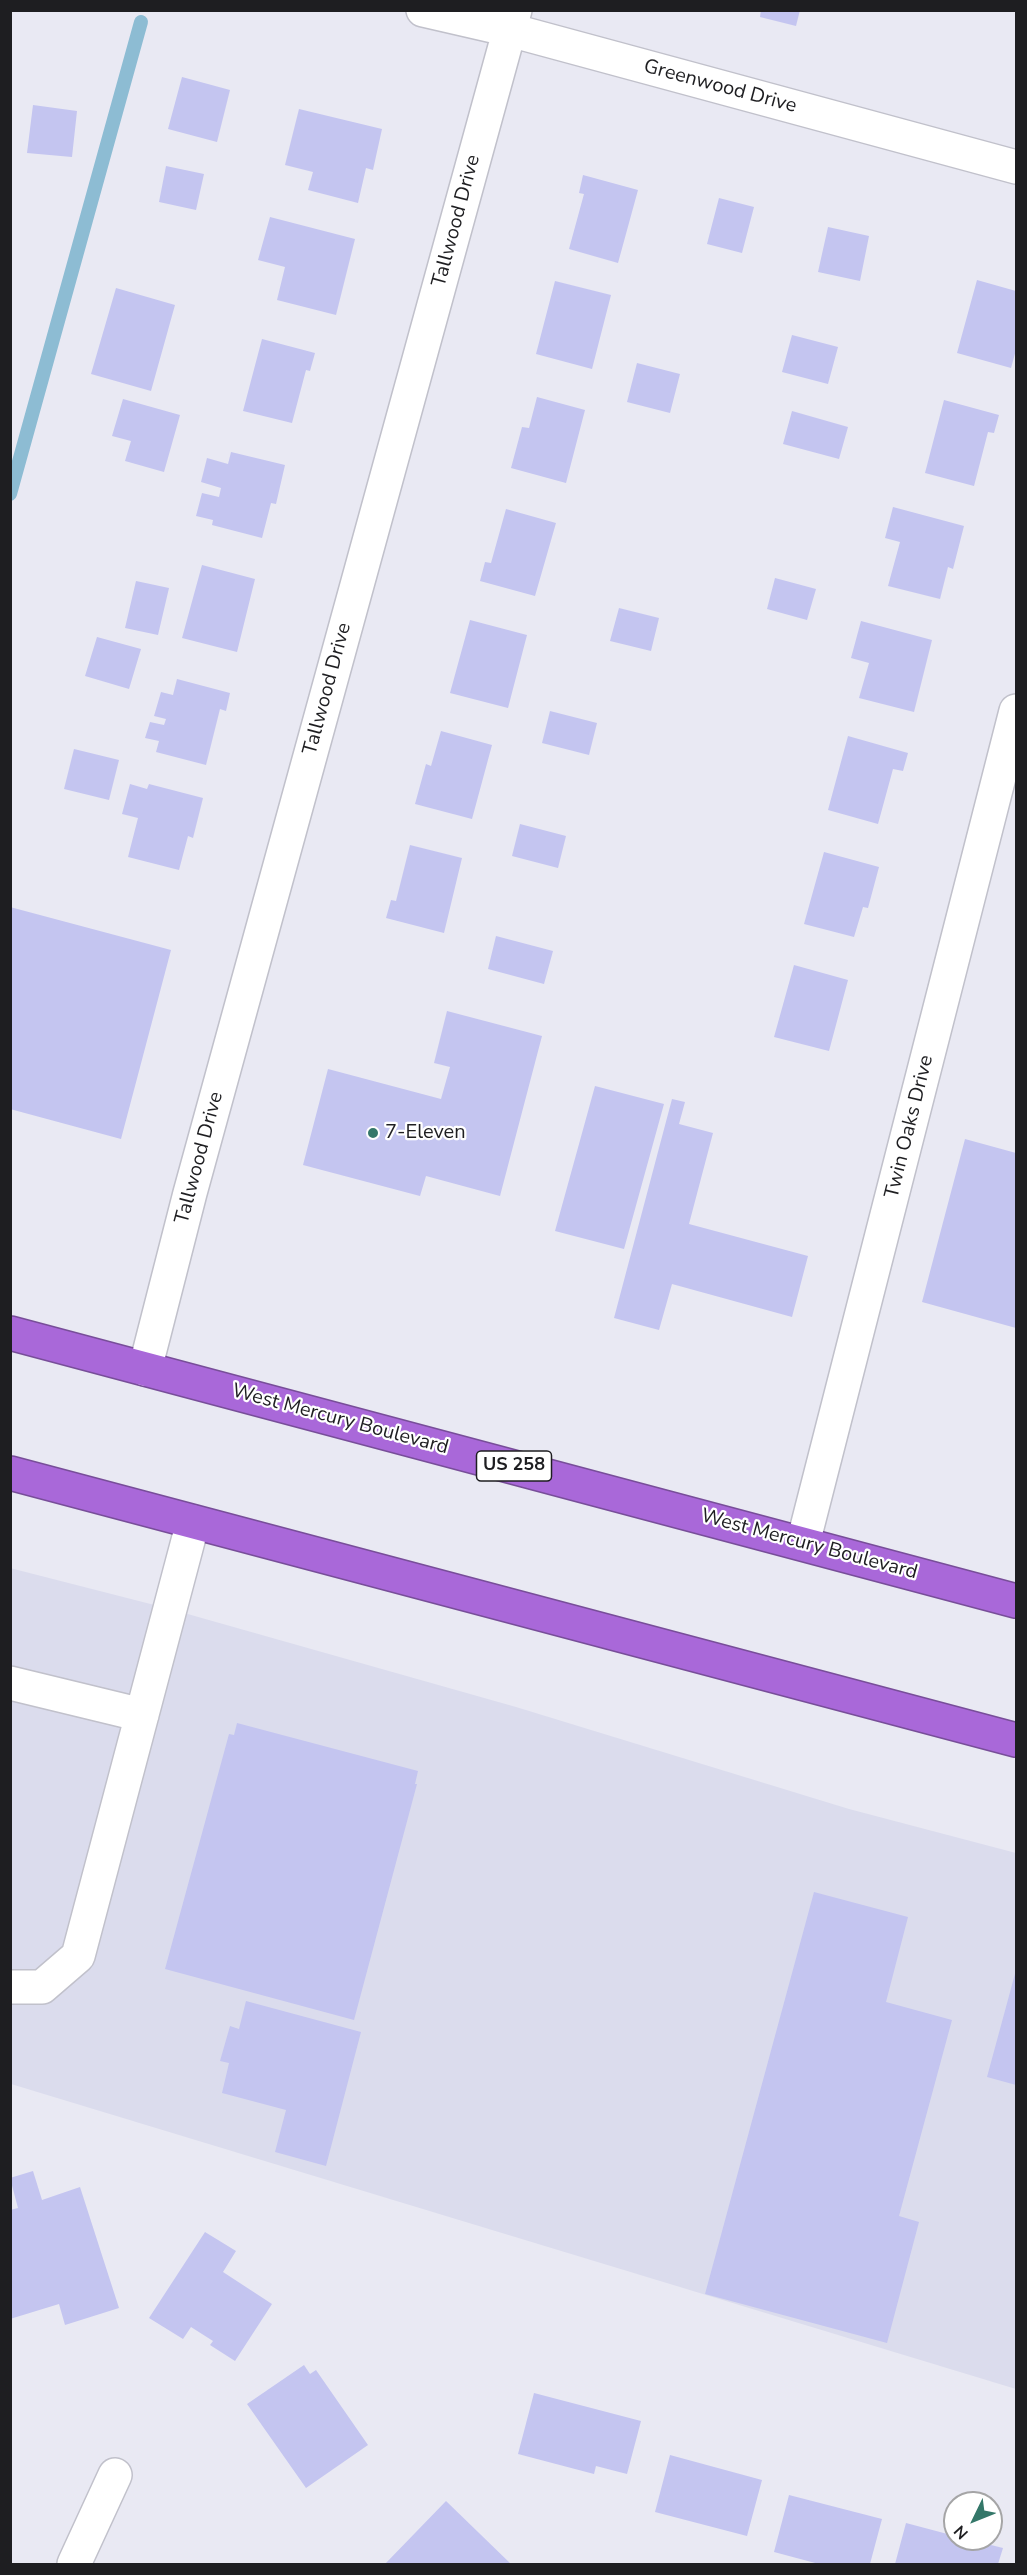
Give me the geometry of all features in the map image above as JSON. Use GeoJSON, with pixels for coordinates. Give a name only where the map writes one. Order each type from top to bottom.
{"type":"FeatureCollection","features":[{"type":"Feature","properties":{"kind":"highway","name":"West Mercury Boulevard"},"geometry":{"type":"LineString","coordinates":[[10,1333],[1017,1601]]}},
{"type":"Feature","properties":{"kind":"highway"},"geometry":{"type":"LineString","coordinates":[[10,1473],[1017,1740]]}},
{"type":"Feature","properties":{"kind":"street","name":"Greenwood Drive"},"geometry":{"type":"LineString","coordinates":[[423,10],[512,20],[1017,167]]}},
{"type":"Feature","properties":{"kind":"street","name":"Tallwood Drive"},"geometry":{"type":"LineString","coordinates":[[145,1369],[190,1193],[512,20]]}},
{"type":"Feature","properties":{"kind":"street","name":"Twin Oaks Drive"},"geometry":{"type":"LineString","coordinates":[[803,1543],[1017,711]]}},
{"type":"Feature","properties":{"kind":"street"},"geometry":{"type":"LineString","coordinates":[[10,1987],[42,1987],[78,1956],[193,1522]]}},
{"type":"Feature","properties":{"kind":"street"},"geometry":{"type":"LineString","coordinates":[[10,1683],[142,1715]]}},
{"type":"Feature","properties":{"kind":"street"},"geometry":{"type":"LineString","coordinates":[[74,2565],[115,2475]]}},
{"type":"Feature","properties":{"kind":"shaded area"},"geometry":{"type":"Polygon","coordinates":[[[10,1568],[170,1609],[516,1707],[849,1809],[1016,1853],[1016,2389],[11,2084],[10,1568]]]}},
{"type":"Feature","properties":{"kind":"building"},"geometry":{"type":"Polygon","coordinates":[[[761,10],[800,10],[796,26],[760,17],[761,10]]]}},
{"type":"Feature","properties":{"kind":"building"},"geometry":{"type":"Polygon","coordinates":[[[182,77],[230,90],[217,142],[168,129],[182,77]]]}},
{"type":"Feature","properties":{"kind":"building"},"geometry":{"type":"Polygon","coordinates":[[[33,105],[77,111],[72,157],[27,153],[33,105]]]}},
{"type":"Feature","properties":{"kind":"building"},"geometry":{"type":"Polygon","coordinates":[[[299,109],[382,129],[373,170],[366,168],[358,203],[308,190],[313,172],[285,165],[299,109]]]}},
{"type":"Feature","properties":{"kind":"building"},"geometry":{"type":"Polygon","coordinates":[[[166,166],[204,174],[196,210],[159,202],[166,166]]]}},
{"type":"Feature","properties":{"kind":"building"},"geometry":{"type":"Polygon","coordinates":[[[583,175],[638,190],[618,263],[569,249],[584,194],[579,193],[583,175]]]}},
{"type":"Feature","properties":{"kind":"building"},"geometry":{"type":"Polygon","coordinates":[[[719,198],[754,207],[742,253],[707,244],[719,198]]]}},
{"type":"Feature","properties":{"kind":"building"},"geometry":{"type":"Polygon","coordinates":[[[270,217],[355,239],[336,315],[277,300],[285,267],[258,260],[270,217]]]}},
{"type":"Feature","properties":{"kind":"building"},"geometry":{"type":"Polygon","coordinates":[[[828,227],[869,236],[860,281],[818,272],[828,227]]]}},
{"type":"Feature","properties":{"kind":"building"},"geometry":{"type":"Polygon","coordinates":[[[977,280],[1016,291],[1016,350],[1011,368],[957,353],[977,280]]]}},
{"type":"Feature","properties":{"kind":"building"},"geometry":{"type":"Polygon","coordinates":[[[555,281],[611,295],[592,369],[536,354],[555,281]]]}},
{"type":"Feature","properties":{"kind":"building"},"geometry":{"type":"Polygon","coordinates":[[[116,288],[175,305],[151,391],[91,374],[116,288]]]}},
{"type":"Feature","properties":{"kind":"building"},"geometry":{"type":"Polygon","coordinates":[[[792,335],[838,347],[828,384],[782,372],[792,335]]]}},
{"type":"Feature","properties":{"kind":"building"},"geometry":{"type":"Polygon","coordinates":[[[262,339],[315,353],[310,371],[306,370],[292,423],[243,411],[262,339]]]}},
{"type":"Feature","properties":{"kind":"building"},"geometry":{"type":"Polygon","coordinates":[[[637,363],[680,374],[670,413],[627,402],[637,363]]]}},
{"type":"Feature","properties":{"kind":"building"},"geometry":{"type":"Polygon","coordinates":[[[537,397],[585,410],[566,483],[511,468],[522,427],[529,428],[537,397]]]}},
{"type":"Feature","properties":{"kind":"building"},"geometry":{"type":"Polygon","coordinates":[[[123,399],[180,415],[164,472],[125,461],[131,441],[112,436],[123,399]]]}},
{"type":"Feature","properties":{"kind":"building"},"geometry":{"type":"Polygon","coordinates":[[[944,400],[999,415],[994,433],[988,432],[974,486],[925,473],[944,400]]]}},
{"type":"Feature","properties":{"kind":"building"},"geometry":{"type":"Polygon","coordinates":[[[792,411],[848,427],[839,459],[783,444],[792,411]]]}},
{"type":"Feature","properties":{"kind":"building"},"geometry":{"type":"Polygon","coordinates":[[[231,452],[285,465],[276,504],[271,503],[262,538],[212,525],[213,520],[196,516],[202,493],[219,497],[221,488],[201,482],[207,458],[228,464],[231,452]]]}},
{"type":"Feature","properties":{"kind":"building"},"geometry":{"type":"Polygon","coordinates":[[[893,507],[964,526],[953,569],[948,567],[940,599],[888,586],[900,542],[885,538],[893,507]]]}},
{"type":"Feature","properties":{"kind":"building"},"geometry":{"type":"Polygon","coordinates":[[[506,509],[556,523],[535,596],[480,581],[485,562],[491,563],[506,509]]]}},
{"type":"Feature","properties":{"kind":"building"},"geometry":{"type":"Polygon","coordinates":[[[202,565],[255,579],[237,652],[182,638],[202,565]]]}},
{"type":"Feature","properties":{"kind":"building"},"geometry":{"type":"Polygon","coordinates":[[[775,578],[816,589],[807,620],[767,609],[775,578]]]}},
{"type":"Feature","properties":{"kind":"building"},"geometry":{"type":"Polygon","coordinates":[[[136,581],[169,588],[158,635],[125,628],[136,581]]]}},
{"type":"Feature","properties":{"kind":"building"},"geometry":{"type":"Polygon","coordinates":[[[619,608],[659,618],[651,651],[610,641],[619,608]]]}},
{"type":"Feature","properties":{"kind":"building"},"geometry":{"type":"Polygon","coordinates":[[[470,620],[527,635],[508,708],[450,693],[470,620]]]}},
{"type":"Feature","properties":{"kind":"building"},"geometry":{"type":"Polygon","coordinates":[[[861,621],[932,640],[914,712],[859,698],[869,663],[851,658],[861,621]]]}},
{"type":"Feature","properties":{"kind":"building"},"geometry":{"type":"Polygon","coordinates":[[[97,637],[141,649],[129,689],[85,676],[97,637]]]}},
{"type":"Feature","properties":{"kind":"building"},"geometry":{"type":"Polygon","coordinates":[[[177,679],[230,693],[226,711],[220,709],[206,765],[156,752],[159,741],[145,738],[150,722],[164,725],[166,719],[154,716],[161,692],[173,695],[177,679]]]}},
{"type":"Feature","properties":{"kind":"building"},"geometry":{"type":"Polygon","coordinates":[[[550,711],[597,723],[589,755],[542,743],[550,711]]]}},
{"type":"Feature","properties":{"kind":"building"},"geometry":{"type":"Polygon","coordinates":[[[441,731],[492,745],[472,819],[415,804],[426,764],[431,766],[441,731]]]}},
{"type":"Feature","properties":{"kind":"building"},"geometry":{"type":"Polygon","coordinates":[[[848,736],[908,753],[903,771],[893,769],[878,824],[828,810],[848,736]]]}},
{"type":"Feature","properties":{"kind":"building"},"geometry":{"type":"Polygon","coordinates":[[[74,749],[119,760],[109,800],[64,789],[74,749]]]}},
{"type":"Feature","properties":{"kind":"building"},"geometry":{"type":"Polygon","coordinates":[[[130,784],[147,789],[149,784],[203,798],[193,838],[188,836],[179,870],[128,857],[138,818],[122,814],[130,784]]]}},
{"type":"Feature","properties":{"kind":"building"},"geometry":{"type":"Polygon","coordinates":[[[520,824],[566,836],[558,868],[512,856],[520,824]]]}},
{"type":"Feature","properties":{"kind":"building"},"geometry":{"type":"Polygon","coordinates":[[[410,845],[462,858],[444,933],[386,918],[391,900],[396,901],[410,845]]]}},
{"type":"Feature","properties":{"kind":"building"},"geometry":{"type":"Polygon","coordinates":[[[824,852],[879,867],[868,908],[863,907],[854,937],[804,924],[824,852]]]}},
{"type":"Feature","properties":{"kind":"building"},"geometry":{"type":"Polygon","coordinates":[[[10,907],[171,950],[121,1139],[10,1109],[10,907]]]}},
{"type":"Feature","properties":{"kind":"building"},"geometry":{"type":"Polygon","coordinates":[[[496,936],[553,951],[544,984],[488,969],[496,936]]]}},
{"type":"Feature","properties":{"kind":"building"},"geometry":{"type":"Polygon","coordinates":[[[794,965],[848,980],[829,1051],[774,1037],[794,965]]]}},
{"type":"Feature","properties":{"kind":"building"},"geometry":{"type":"Polygon","coordinates":[[[447,1011],[542,1036],[500,1196],[426,1176],[420,1196],[303,1165],[328,1069],[441,1099],[450,1067],[434,1063],[447,1011]]]}},
{"type":"Feature","properties":{"kind":"building"},"geometry":{"type":"Polygon","coordinates":[[[595,1086],[664,1104],[624,1249],[555,1231],[595,1086]]]}},
{"type":"Feature","properties":{"kind":"building"},"geometry":{"type":"Polygon","coordinates":[[[672,1099],[685,1102],[679,1124],[713,1133],[689,1224],[808,1256],[792,1317],[672,1284],[659,1330],[614,1318],[672,1099]]]}},
{"type":"Feature","properties":{"kind":"building"},"geometry":{"type":"Polygon","coordinates":[[[965,1139],[1016,1153],[1016,1328],[922,1302],[965,1139]]]}},
{"type":"Feature","properties":{"kind":"building"},"geometry":{"type":"Polygon","coordinates":[[[237,1723],[418,1771],[415,1784],[417,1784],[354,2020],[165,1969],[229,1734],[234,1735],[237,1723]]]}},
{"type":"Feature","properties":{"kind":"building"},"geometry":{"type":"Polygon","coordinates":[[[814,1892],[908,1917],[886,2002],[952,2020],[899,2216],[919,2222],[887,2343],[705,2294],[814,1892]]]}},
{"type":"Feature","properties":{"kind":"building"},"geometry":{"type":"Polygon","coordinates":[[[1016,1970],[1016,2085],[987,2077],[1016,1970]]]}},
{"type":"Feature","properties":{"kind":"building"},"geometry":{"type":"Polygon","coordinates":[[[246,2001],[361,2032],[326,2166],[275,2152],[286,2110],[222,2093],[229,2063],[220,2061],[230,2026],[239,2029],[246,2001]]]}},
{"type":"Feature","properties":{"kind":"building"},"geometry":{"type":"Polygon","coordinates":[[[33,2171],[42,2200],[80,2187],[119,2308],[65,2325],[59,2304],[10,2319],[10,2210],[18,2208],[10,2178],[33,2171]]]}},
{"type":"Feature","properties":{"kind":"building"},"geometry":{"type":"Polygon","coordinates":[[[205,2232],[236,2251],[223,2272],[272,2304],[235,2361],[210,2345],[213,2341],[191,2327],[183,2339],[149,2318],[205,2232]]]}},
{"type":"Feature","properties":{"kind":"building"},"geometry":{"type":"Polygon","coordinates":[[[304,2365],[310,2374],[316,2370],[368,2445],[306,2488],[247,2404],[304,2365]]]}},
{"type":"Feature","properties":{"kind":"building"},"geometry":{"type":"Polygon","coordinates":[[[534,2393],[641,2421],[627,2474],[596,2466],[594,2474],[518,2454],[534,2393]]]}},
{"type":"Feature","properties":{"kind":"building"},"geometry":{"type":"Polygon","coordinates":[[[670,2455],[762,2480],[747,2536],[655,2512],[670,2455]]]}},
{"type":"Feature","properties":{"kind":"building"},"geometry":{"type":"Polygon","coordinates":[[[789,2495],[882,2519],[870,2564],[819,2564],[774,2552],[789,2495]]]}},
{"type":"Feature","properties":{"kind":"building"},"geometry":{"type":"Polygon","coordinates":[[[446,2501],[511,2564],[385,2564],[446,2501]]]}},
{"type":"Feature","properties":{"kind":"building"},"geometry":{"type":"Polygon","coordinates":[[[906,2523],[943,2533],[943,2551],[1002,2551],[998,2564],[895,2564],[906,2523]]]}},
{"type":"Feature","properties":{"kind":"waterway"},"geometry":{"type":"LineString","coordinates":[[10,494],[141,22]]}},
{"type":"Feature","properties":{"kind":"place","name":"7-Eleven"},"geometry":{"type":"Point","coordinates":[373,1133]}}]}
